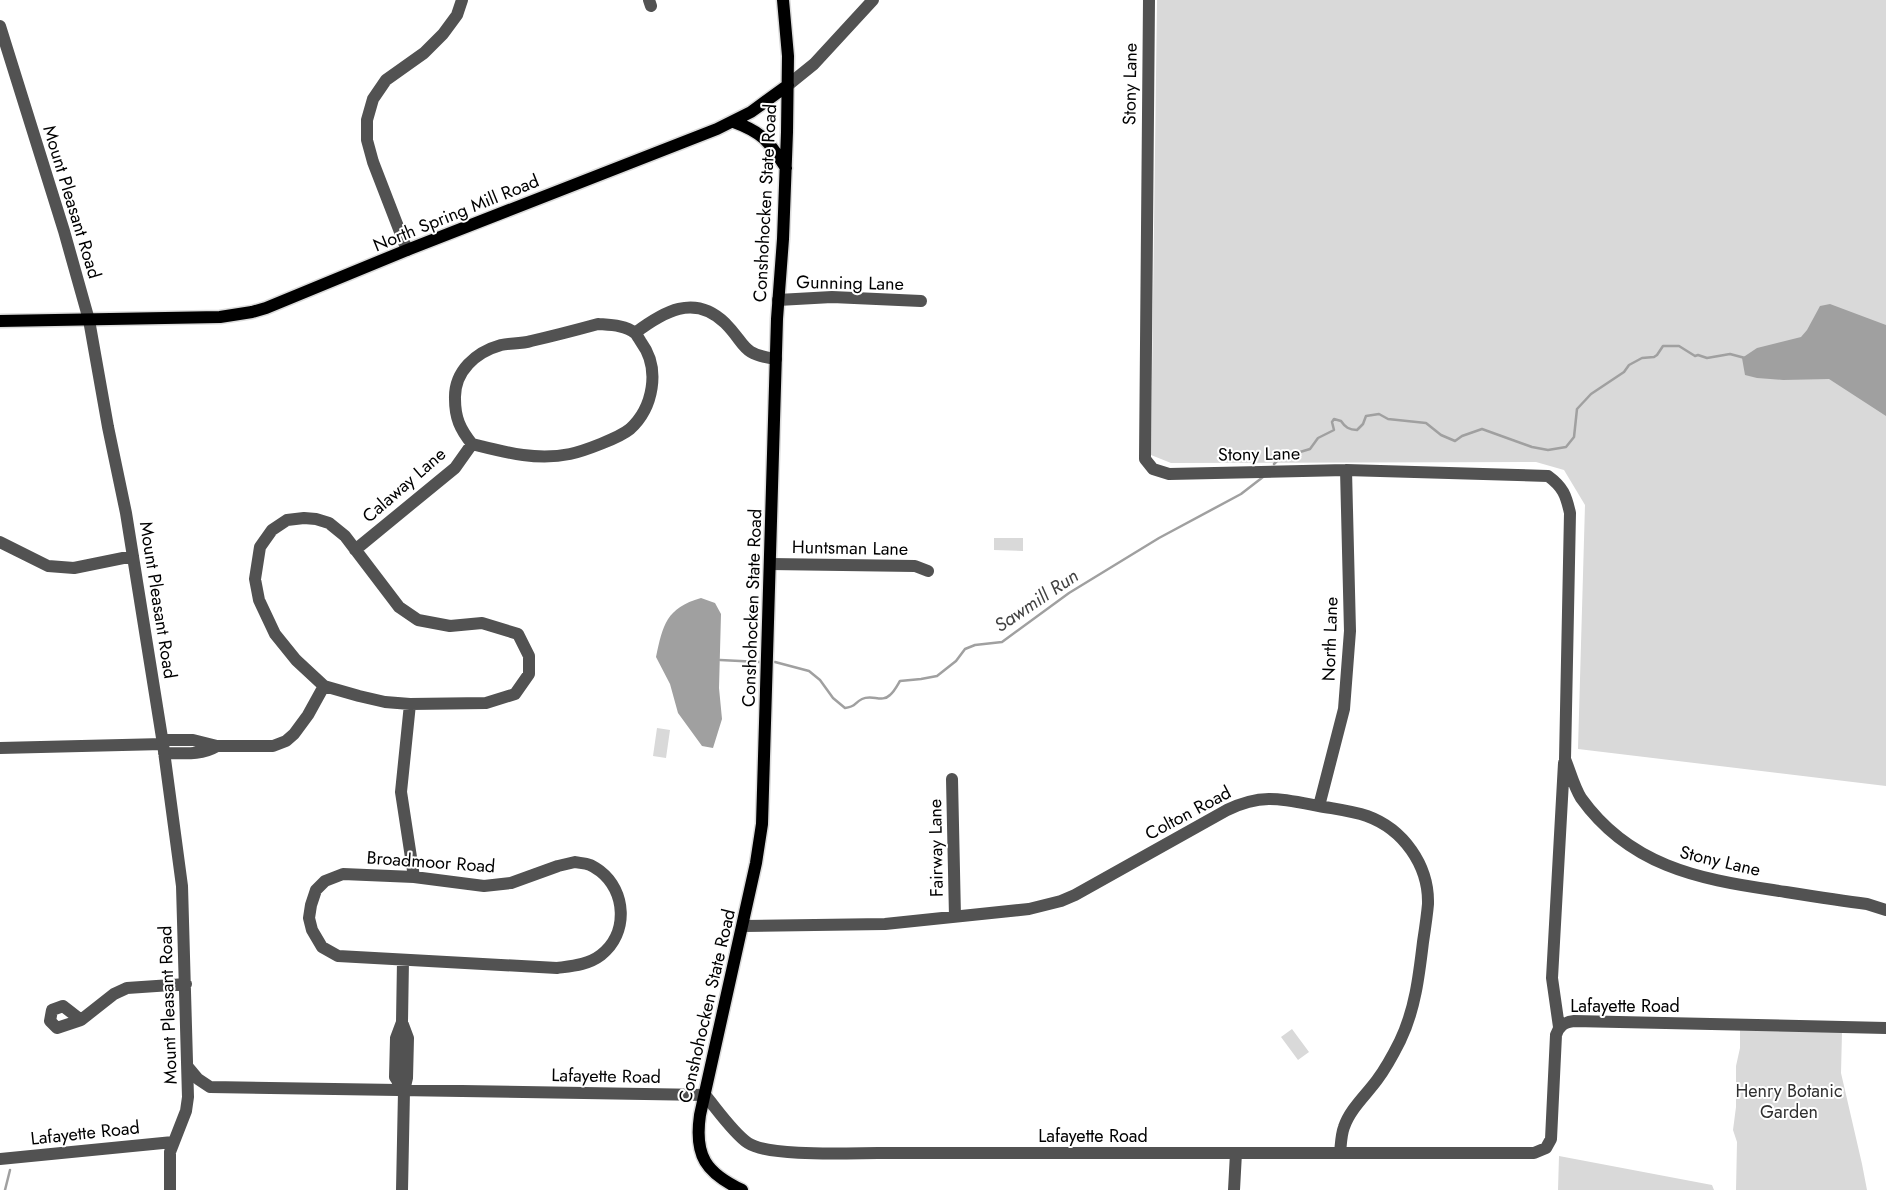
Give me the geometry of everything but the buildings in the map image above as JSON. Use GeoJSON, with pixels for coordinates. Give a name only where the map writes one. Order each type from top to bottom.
{"type":"FeatureCollection","features":[{"type":"Feature","properties":{"kind":"main road","name":"Conshohocken State Road"},"geometry":{"type":"LineString","coordinates":[[742,1190],[717,1176],[708,1166],[702,1156],[698,1133],[743,926],[762,824],[778,300],[786,168],[788,56],[783,0]]}},
{"type":"Feature","properties":{"kind":"main road","name":"North Spring Mill Road"},"geometry":{"type":"LineString","coordinates":[[0,321],[220,317],[252,312],[734,122],[759,108],[788,85]]}},
{"type":"Feature","properties":{"kind":"main road"},"geometry":{"type":"LineString","coordinates":[[734,122],[750,128],[763,136],[786,168]]}},
{"type":"Feature","properties":{"kind":"street"},"geometry":{"type":"LineString","coordinates":[[407,250],[366,140],[367,120],[373,99],[386,80],[424,53],[443,34],[456,15],[462,0]]}},
{"type":"Feature","properties":{"kind":"street","name":"North Spring Mill Road"},"geometry":{"type":"LineString","coordinates":[[788,85],[814,64],[873,0]]}},
{"type":"Feature","properties":{"kind":"street","name":"Stony Lane"},"geometry":{"type":"LineString","coordinates":[[1149,0],[1145,459],[1153,469],[1169,474],[1346,470],[1548,476],[1558,484],[1566,497],[1570,513],[1565,759],[1552,978],[1560,1027]]}},
{"type":"Feature","properties":{"kind":"street","name":"Mount Pleasant Road"},"geometry":{"type":"LineString","coordinates":[[0,26],[64,231],[89,320],[133,556],[163,746],[182,886],[188,1067],[188,1104],[183,1121],[173,1142],[169,1162],[170,1190]]}},
{"type":"Feature","properties":{"kind":"street","name":"Gunning Lane"},"geometry":{"type":"LineString","coordinates":[[778,300],[832,297],[921,301]]}},
{"type":"Feature","properties":{"kind":"street"},"geometry":{"type":"LineString","coordinates":[[635,333],[664,313],[679,308],[693,308],[719,318],[742,345],[752,353],[760,357],[776,359]]}},
{"type":"Feature","properties":{"kind":"street"},"geometry":{"type":"LineString","coordinates":[[598,324],[618,325],[635,333],[645,347],[651,364],[653,380],[646,409],[629,430],[617,437],[571,454],[538,457],[472,444],[461,430],[455,409],[454,388],[460,374],[476,356],[501,345],[528,342],[598,324]]}},
{"type":"Feature","properties":{"kind":"street","name":"Calaway Lane"},"geometry":{"type":"LineString","coordinates":[[355,550],[455,468],[472,444]]}},
{"type":"Feature","properties":{"kind":"street","name":"North Lane"},"geometry":{"type":"LineString","coordinates":[[1319,806],[1344,709],[1350,631],[1346,470]]}},
{"type":"Feature","properties":{"kind":"street"},"geometry":{"type":"LineString","coordinates":[[304,518],[316,519],[329,524],[345,536],[355,550],[399,607],[418,620],[450,626],[482,623],[518,634],[529,656],[529,674],[515,694],[486,703],[410,704],[359,696],[324,686],[296,660],[275,634],[260,600],[255,579],[257,558],[260,547],[272,530],[287,520],[304,518]]}},
{"type":"Feature","properties":{"kind":"street"},"geometry":{"type":"LineString","coordinates":[[0,542],[48,566],[74,568],[133,556]]}},
{"type":"Feature","properties":{"kind":"street","name":"Huntsman Lane"},"geometry":{"type":"LineString","coordinates":[[770,564],[915,566],[928,571]]}},
{"type":"Feature","properties":{"kind":"street"},"geometry":{"type":"LineString","coordinates":[[0,748],[163,746],[198,754],[208,752],[217,746],[273,746],[286,741],[303,722],[324,686]]}},
{"type":"Feature","properties":{"kind":"street"},"geometry":{"type":"LineString","coordinates":[[410,704],[401,792],[414,877]]}},
{"type":"Feature","properties":{"kind":"street","name":"Stony Lane"},"geometry":{"type":"LineString","coordinates":[[1565,759],[1580,796],[1605,826],[1626,844],[1667,866],[1722,883],[1867,904],[1886,910]]}},
{"type":"Feature","properties":{"kind":"street","name":"Fairway Lane"},"geometry":{"type":"LineString","coordinates":[[952,779],[955,918]]}},
{"type":"Feature","properties":{"kind":"street","name":"Colton Road"},"geometry":{"type":"LineString","coordinates":[[743,926],[885,924],[955,918],[1029,908],[1061,901],[1227,810],[1249,801],[1270,798],[1366,816],[1378,821],[1398,834],[1417,859],[1424,877],[1428,904],[1418,982],[1409,1020],[1378,1080],[1346,1122],[1340,1153]]}},
{"type":"Feature","properties":{"kind":"street","name":"Broadmoor Road"},"geometry":{"type":"LineString","coordinates":[[575,862],[591,865],[607,877],[616,889],[621,904],[621,919],[616,936],[609,946],[602,954],[591,961],[578,965],[557,968],[403,960],[338,956],[322,947],[312,930],[309,918],[310,905],[316,890],[325,881],[342,874],[414,877],[484,886],[511,883],[575,862]]}},
{"type":"Feature","properties":{"kind":"street"},"geometry":{"type":"LineString","coordinates":[[402,1190],[404,1091],[395,1078],[396,1038],[402,1022],[403,960]]}},
{"type":"Feature","properties":{"kind":"street"},"geometry":{"type":"LineString","coordinates":[[82,1020],[114,994],[127,988],[186,984]]}},
{"type":"Feature","properties":{"kind":"street","name":"Lafayette Road"},"geometry":{"type":"LineString","coordinates":[[210,1087],[705,1095],[745,1142],[757,1148],[774,1152],[1534,1153],[1546,1148],[1552,1135],[1556,1036],[1560,1027],[1566,1022],[1886,1028]]}},
{"type":"Feature","properties":{"kind":"street"},"geometry":{"type":"LineString","coordinates":[[188,1067],[198,1079],[210,1087],[188,1104]]}},
{"type":"Feature","properties":{"kind":"street","name":"Lafayette Road"},"geometry":{"type":"LineString","coordinates":[[0,1159],[173,1142]]}},
{"type":"Feature","properties":{"kind":"street"},"geometry":{"type":"LineString","coordinates":[[1234,1190],[1236,1153]]}},
{"type":"Feature","properties":{"kind":"green space"},"geometry":{"type":"Polygon","coordinates":[[[1157,0],[1886,0],[1886,786],[1578,749],[1585,505],[1564,470],[1536,462],[1171,463],[1151,455],[1157,0]]]}},
{"type":"Feature","properties":{"kind":"green space"},"geometry":{"type":"Polygon","coordinates":[[[994,538],[1023,538],[1023,551],[994,550],[994,538]]]}},
{"type":"Feature","properties":{"kind":"green space"},"geometry":{"type":"Polygon","coordinates":[[[657,728],[670,730],[666,758],[653,756],[657,728]]]}},
{"type":"Feature","properties":{"kind":"green space"},"geometry":{"type":"Polygon","coordinates":[[[1292,1029],[1309,1052],[1298,1060],[1281,1037],[1292,1029]]]}},
{"type":"Feature","properties":{"kind":"green space","name":"Henry Botanic Garden"},"geometry":{"type":"Polygon","coordinates":[[[1740,1030],[1842,1032],[1841,1073],[1867,1190],[1736,1190],[1737,1142],[1733,1130],[1740,1030]]]}},
{"type":"Feature","properties":{"kind":"green space"},"geometry":{"type":"Polygon","coordinates":[[[1559,1156],[1712,1185],[1714,1190],[1558,1190],[1559,1156]]]}},
{"type":"Feature","properties":{"kind":"shaded area"},"geometry":{"type":"Polygon","coordinates":[[[1830,304],[1886,325],[1886,416],[1829,379],[1783,380],[1745,375],[1742,358],[1757,348],[1801,337],[1820,306],[1830,304]]]}},
{"type":"Feature","properties":{"kind":"shaded area"},"geometry":{"type":"Polygon","coordinates":[[[701,598],[715,603],[721,614],[719,688],[722,719],[713,748],[702,746],[678,713],[670,684],[656,657],[661,636],[668,619],[680,607],[701,598]]]}},
{"type":"Feature","properties":{"kind":"waterway","name":"Sawmill Run"},"geometry":{"type":"LineString","coordinates":[[1274,464],[1280,458],[1310,449],[1318,438],[1334,430],[1332,422],[1334,419],[1341,421],[1349,429],[1357,430],[1363,424],[1366,416],[1379,414],[1388,419],[1426,423],[1441,435],[1455,441],[1462,436],[1482,429],[1532,447],[1548,450],[1566,447],[1574,437],[1577,409],[1591,394],[1624,372],[1629,365],[1642,358],[1654,357],[1663,346],[1679,346],[1695,356],[1707,358],[1730,354],[1745,358]]}},
{"type":"Feature","properties":{"kind":"waterway","name":"Sawmill Run"},"geometry":{"type":"LineString","coordinates":[[775,662],[809,671],[820,680],[833,698],[845,708],[851,707],[859,700],[869,697],[887,697],[893,692],[900,681],[937,676],[956,661],[965,649],[975,645],[1002,642],[1069,593],[1159,538],[1241,494],[1263,477]]}},
{"type":"Feature","properties":{"kind":"waterway","name":"Sawmill Run"},"geometry":{"type":"LineString","coordinates":[[720,660],[760,662]]}},
{"type":"Feature","properties":{"kind":"waterway"},"geometry":{"type":"LineString","coordinates":[[5,1190],[10,1170]]}}]}
